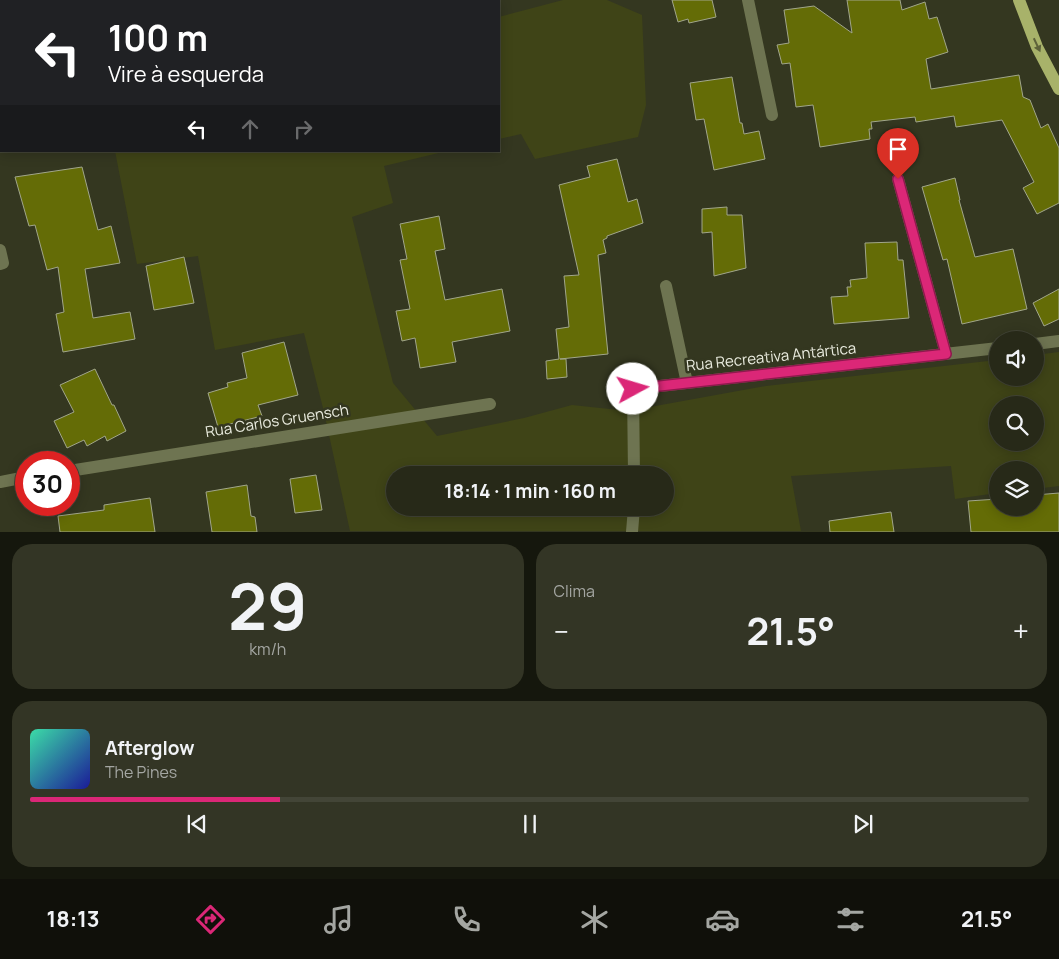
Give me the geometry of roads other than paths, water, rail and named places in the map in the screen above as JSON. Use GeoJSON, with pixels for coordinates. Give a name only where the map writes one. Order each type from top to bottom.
{"type":"FeatureCollection","features":[{"type":"Feature","properties":{"kind":"main road"},"geometry":{"type":"LineString","coordinates":[[1019,0],[1037,47],[1059,89]]}},
{"type":"Feature","properties":{"kind":"street"},"geometry":{"type":"LineString","coordinates":[[748,0],[772,115]]}},
{"type":"Feature","properties":{"kind":"street"},"geometry":{"type":"LineString","coordinates":[[898,179],[946,354]]}},
{"type":"Feature","properties":{"kind":"street"},"geometry":{"type":"LineString","coordinates":[[0,250],[2,263]]}},
{"type":"Feature","properties":{"kind":"street"},"geometry":{"type":"LineString","coordinates":[[666,286],[687,383]]}},
{"type":"Feature","properties":{"kind":"street"},"geometry":{"type":"LineString","coordinates":[[1044,343],[1059,341]]}},
{"type":"Feature","properties":{"kind":"street","name":"Rua Recreativa Antártica"},"geometry":{"type":"LineString","coordinates":[[634,466],[633,389],[989,349]]}},
{"type":"Feature","properties":{"kind":"street","name":"Rua Carlos Gruensch"},"geometry":{"type":"LineString","coordinates":[[80,469],[490,404]]}},
{"type":"Feature","properties":{"kind":"street"},"geometry":{"type":"LineString","coordinates":[[0,482],[15,479]]}},
{"type":"Feature","properties":{"kind":"street"},"geometry":{"type":"LineString","coordinates":[[632,532],[633,516]]}}]}
